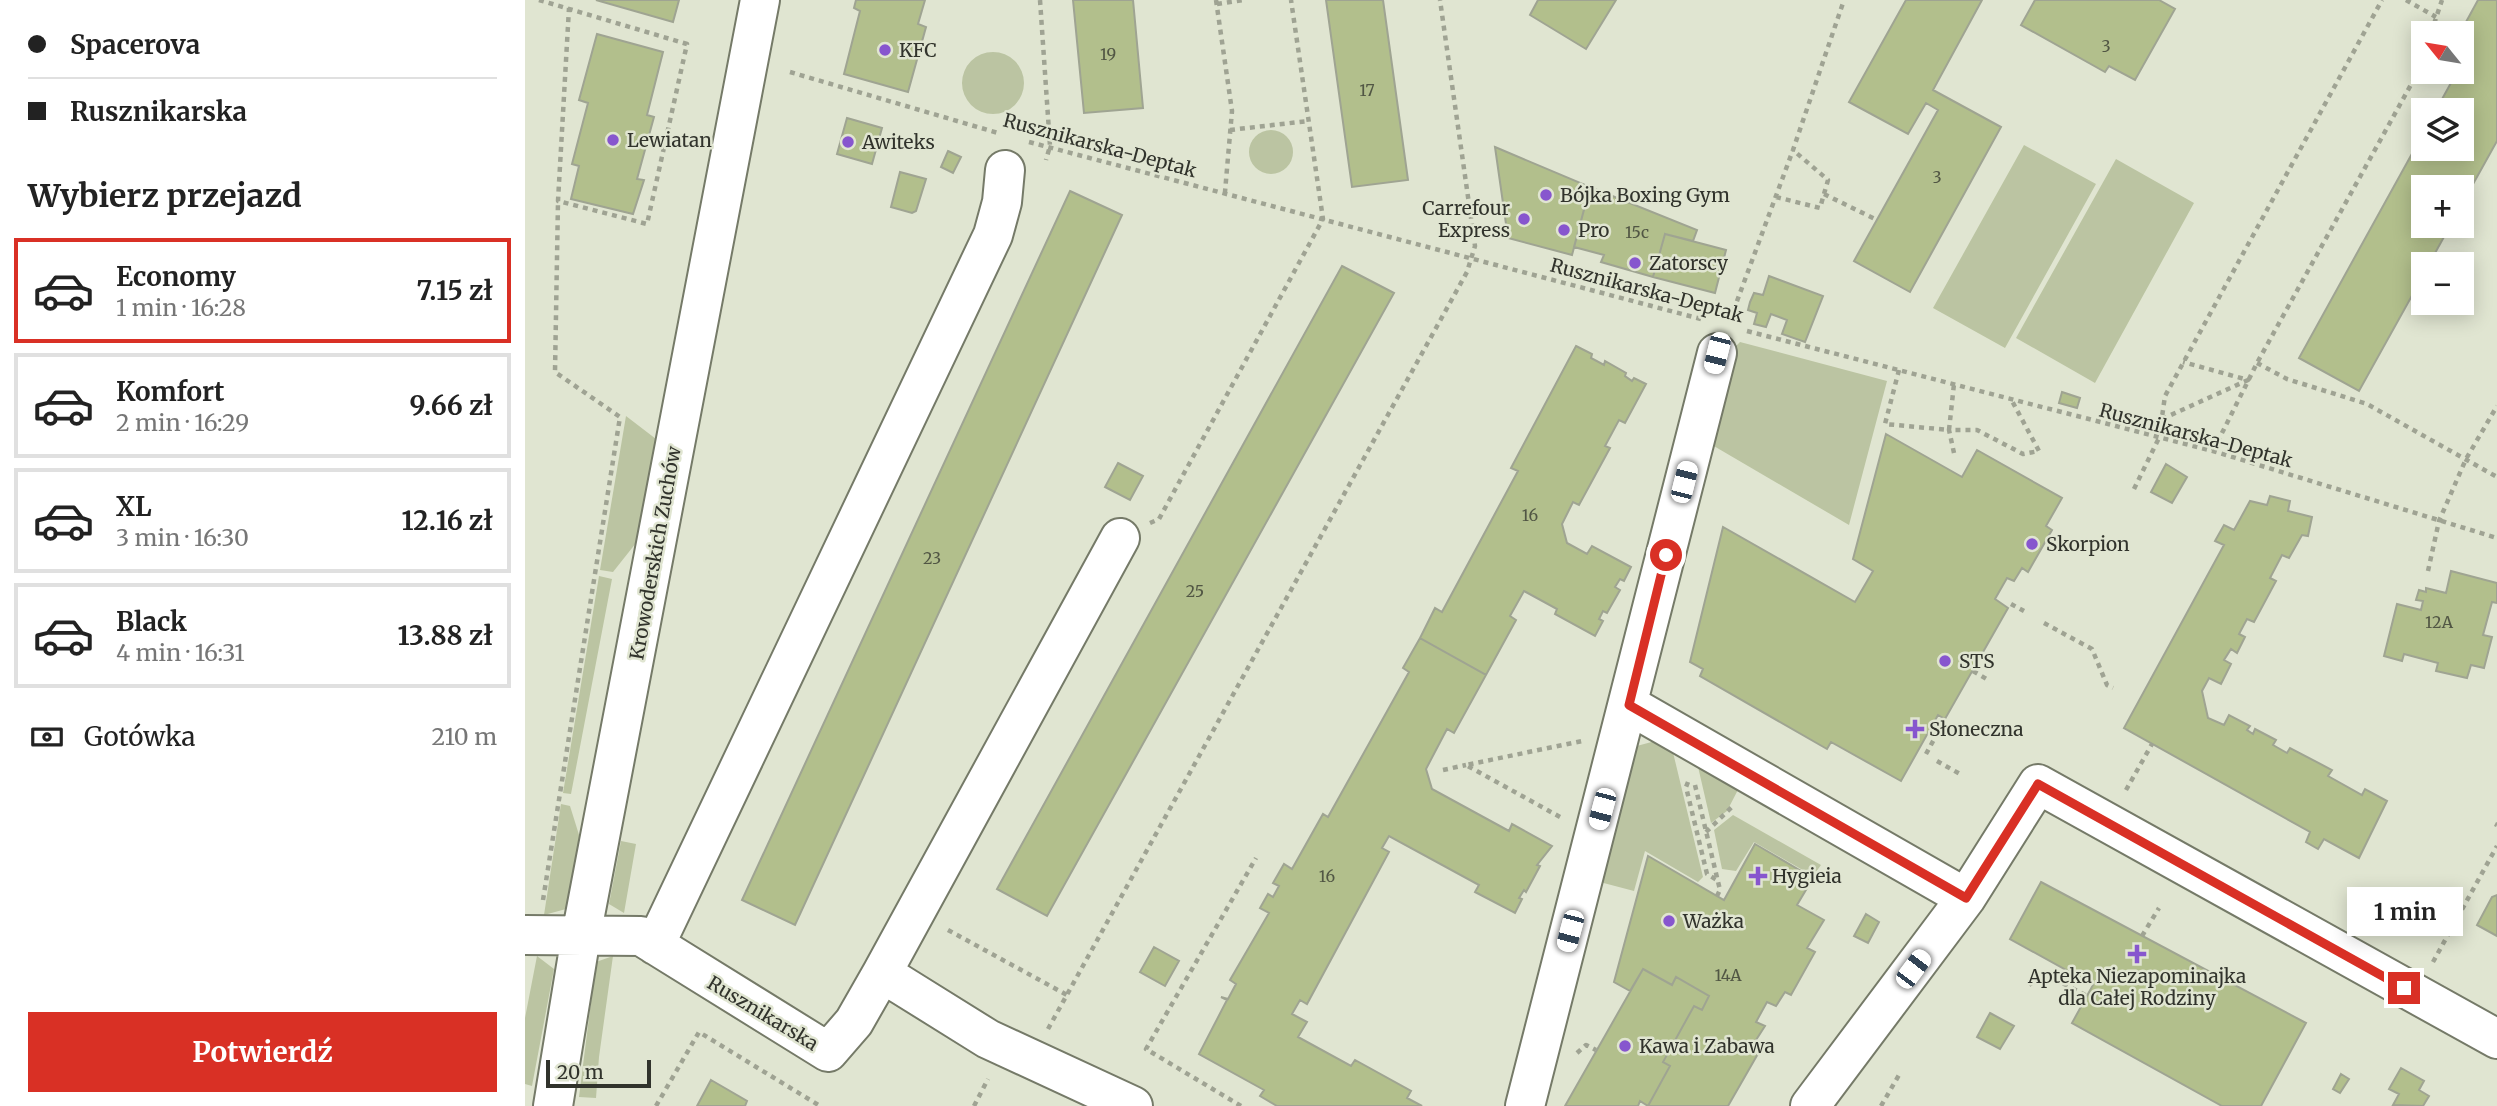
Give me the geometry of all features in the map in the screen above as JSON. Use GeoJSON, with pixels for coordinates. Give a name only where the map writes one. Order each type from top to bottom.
{"type":"FeatureCollection","features":[{"type":"Feature","properties":{"kind":"street","name":"Krowoderskich Zuchów"},"geometry":{"type":"LineString","coordinates":[[553,1106],[581,936],[760,0]]}},
{"type":"Feature","properties":{"kind":"street"},"geometry":{"type":"LineString","coordinates":[[655,945],[993,235],[1002,202],[1010,148]]}},
{"type":"Feature","properties":{"kind":"street"},"geometry":{"type":"LineString","coordinates":[[1525,1106],[1725,333]]}},
{"type":"Feature","properties":{"kind":"street"},"geometry":{"type":"LineString","coordinates":[[1120,538],[882,973],[989,1039],[1133,1106]]}},
{"type":"Feature","properties":{"kind":"street"},"geometry":{"type":"LineString","coordinates":[[1626,717],[1966,898]]}},
{"type":"Feature","properties":{"kind":"street"},"geometry":{"type":"LineString","coordinates":[[1810,1106],[1966,898],[2038,784],[2497,1039]]}},
{"type":"Feature","properties":{"kind":"street","name":"Rusznikarska"},"geometry":{"type":"LineString","coordinates":[[533,924],[581,936],[641,936],[828,1052],[854,1022],[882,973]]}},
{"type":"Feature","properties":{"kind":"path"},"geometry":{"type":"LineString","coordinates":[[539,0],[687,44],[647,224],[558,201]]}},
{"type":"Feature","properties":{"kind":"path"},"geometry":{"type":"LineString","coordinates":[[1040,0],[1050,146],[1046,160]]}},
{"type":"Feature","properties":{"kind":"path"},"geometry":{"type":"LineString","coordinates":[[1225,192],[1232,111],[1216,2],[1244,0]]}},
{"type":"Feature","properties":{"kind":"path"},"geometry":{"type":"LineString","coordinates":[[1120,538],[1159,519],[1323,219],[1291,0]]}},
{"type":"Feature","properties":{"kind":"path"},"geometry":{"type":"LineString","coordinates":[[1032,1057],[1472,259],[1475,246],[1440,0]]}},
{"type":"Feature","properties":{"kind":"path"},"geometry":{"type":"LineString","coordinates":[[1725,333],[1793,150],[1844,0]]}},
{"type":"Feature","properties":{"kind":"path"},"geometry":{"type":"LineString","coordinates":[[2134,489],[2159,438],[2165,396],[2382,0]]}},
{"type":"Feature","properties":{"kind":"path"},"geometry":{"type":"LineString","coordinates":[[2406,0],[2436,17]]}},
{"type":"Feature","properties":{"kind":"path"},"geometry":{"type":"LineString","coordinates":[[2435,21],[2442,0]]}},
{"type":"Feature","properties":{"kind":"path"},"geometry":{"type":"LineString","coordinates":[[533,924],[620,417],[555,372],[558,201],[569,8]]}},
{"type":"Feature","properties":{"kind":"path","name":"Rusznikarska-Deptak"},"geometry":{"type":"LineString","coordinates":[[790,72],[1010,148],[1050,146],[1472,259],[1725,333],[1899,370],[2213,451],[2497,538]]}},
{"type":"Feature","properties":{"kind":"path"},"geometry":{"type":"LineString","coordinates":[[2213,451],[2257,363],[2411,84]]}},
{"type":"Feature","properties":{"kind":"path"},"geometry":{"type":"LineString","coordinates":[[1230,130],[1308,121]]}},
{"type":"Feature","properties":{"kind":"path"},"geometry":{"type":"LineString","coordinates":[[1776,197],[1820,208],[1828,180],[1793,150]]}},
{"type":"Feature","properties":{"kind":"path"},"geometry":{"type":"LineString","coordinates":[[1824,194],[1877,220]]}},
{"type":"Feature","properties":{"kind":"path"},"geometry":{"type":"LineString","coordinates":[[2183,362],[2248,380]]}},
{"type":"Feature","properties":{"kind":"path"},"geometry":{"type":"LineString","coordinates":[[2257,363],[2287,379],[2367,404],[2497,477]]}},
{"type":"Feature","properties":{"kind":"path"},"geometry":{"type":"LineString","coordinates":[[1899,370],[1885,424],[1977,430],[2023,454],[2039,451],[2011,399]]}},
{"type":"Feature","properties":{"kind":"path"},"geometry":{"type":"LineString","coordinates":[[2161,419],[2248,380]]}},
{"type":"Feature","properties":{"kind":"path"},"geometry":{"type":"LineString","coordinates":[[1954,384],[1948,430],[1954,453]]}},
{"type":"Feature","properties":{"kind":"path"},"geometry":{"type":"LineString","coordinates":[[2428,571],[2439,521],[2466,459],[2497,405]]}},
{"type":"Feature","properties":{"kind":"path"},"geometry":{"type":"LineString","coordinates":[[2011,604],[2024,611]]}},
{"type":"Feature","properties":{"kind":"path"},"geometry":{"type":"LineString","coordinates":[[2044,623],[2092,649],[2107,685],[2113,688]]}},
{"type":"Feature","properties":{"kind":"path"},"geometry":{"type":"LineString","coordinates":[[1973,671],[1990,681]]}},
{"type":"Feature","properties":{"kind":"path"},"geometry":{"type":"LineString","coordinates":[[1443,770],[1598,738],[1626,717]]}},
{"type":"Feature","properties":{"kind":"path"},"geometry":{"type":"LineString","coordinates":[[1926,754],[1938,732]]}},
{"type":"Feature","properties":{"kind":"path"},"geometry":{"type":"LineString","coordinates":[[2126,790],[2152,744]]}},
{"type":"Feature","properties":{"kind":"path"},"geometry":{"type":"LineString","coordinates":[[1937,761],[1959,774]]}},
{"type":"Feature","properties":{"kind":"path"},"geometry":{"type":"LineString","coordinates":[[1466,765],[1595,835]]}},
{"type":"Feature","properties":{"kind":"path"},"geometry":{"type":"LineString","coordinates":[[1717,896],[1720,890],[1718,880],[1692,772],[1686,787],[1707,874],[1718,880]]}},
{"type":"Feature","properties":{"kind":"path"},"geometry":{"type":"LineString","coordinates":[[1706,832],[1729,812]]}},
{"type":"Feature","properties":{"kind":"path"},"geometry":{"type":"LineString","coordinates":[[2427,973],[2497,846]]}},
{"type":"Feature","properties":{"kind":"path"},"geometry":{"type":"LineString","coordinates":[[1241,1106],[1146,1049],[1256,858]]}},
{"type":"Feature","properties":{"kind":"path"},"geometry":{"type":"LineString","coordinates":[[2142,936],[2159,908]]}},
{"type":"Feature","properties":{"kind":"path"},"geometry":{"type":"LineString","coordinates":[[935,923],[1067,995]]}},
{"type":"Feature","properties":{"kind":"path"},"geometry":{"type":"LineString","coordinates":[[2029,985],[2045,974],[2087,996]]}},
{"type":"Feature","properties":{"kind":"path"},"geometry":{"type":"LineString","coordinates":[[656,1106],[699,1032],[820,1106]]}},
{"type":"Feature","properties":{"kind":"path"},"geometry":{"type":"LineString","coordinates":[[1586,1045],[1596,1050]]}},
{"type":"Feature","properties":{"kind":"path"},"geometry":{"type":"LineString","coordinates":[[1881,1106],[1899,1075]]}},
{"type":"Feature","properties":{"kind":"green space"},"geometry":{"type":"Polygon","coordinates":[[[987,52],[999,52],[1015,61],[1022,71],[1022,95],[1015,105],[999,114],[987,114],[976,109],[967,100],[962,89],[962,77],[967,66],[976,57],[987,52]]]}},
{"type":"Feature","properties":{"kind":"green space"},"geometry":{"type":"Polygon","coordinates":[[[1271,130],[1280,131],[1287,136],[1292,143],[1292,161],[1287,168],[1280,173],[1271,174],[1262,173],[1255,168],[1250,161],[1249,152],[1250,143],[1255,136],[1262,131],[1271,130]]]}},
{"type":"Feature","properties":{"kind":"green space"},"geometry":{"type":"Polygon","coordinates":[[[2024,145],[2096,184],[2005,348],[1933,308],[2024,145]]]}},
{"type":"Feature","properties":{"kind":"green space"},"geometry":{"type":"Polygon","coordinates":[[[2116,159],[2194,203],[2095,383],[2016,338],[2116,159]]]}},
{"type":"Feature","properties":{"kind":"green space"},"geometry":{"type":"Polygon","coordinates":[[[1740,342],[1887,381],[1849,525],[1707,442],[1734,348],[1740,342]]]}},
{"type":"Feature","properties":{"kind":"green space"},"geometry":{"type":"Polygon","coordinates":[[[626,416],[656,439],[636,543],[613,572],[600,570],[626,416]]]}},
{"type":"Feature","properties":{"kind":"green space"},"geometry":{"type":"Polygon","coordinates":[[[599,576],[612,579],[571,794],[563,793],[599,576]]]}},
{"type":"Feature","properties":{"kind":"green space"},"geometry":{"type":"Polygon","coordinates":[[[1659,740],[1671,744],[1703,877],[1698,882],[1645,851],[1634,891],[1596,881],[1633,747],[1659,740]]]}},
{"type":"Feature","properties":{"kind":"green space"},"geometry":{"type":"Polygon","coordinates":[[[1696,758],[1741,784],[1727,811],[1711,823],[1696,758]]]}},
{"type":"Feature","properties":{"kind":"green space"},"geometry":{"type":"Polygon","coordinates":[[[561,804],[570,806],[580,838],[566,909],[544,915],[561,804]]]}},
{"type":"Feature","properties":{"kind":"green space"},"geometry":{"type":"Polygon","coordinates":[[[1733,815],[1821,865],[1813,876],[1754,842],[1736,871],[1722,869],[1714,830],[1733,815]]]}},
{"type":"Feature","properties":{"kind":"green space"},"geometry":{"type":"Polygon","coordinates":[[[621,841],[636,844],[624,913],[609,904],[621,841]]]}},
{"type":"Feature","properties":{"kind":"green space"},"geometry":{"type":"Polygon","coordinates":[[[537,956],[554,969],[532,1086],[525,1084],[525,1018],[537,956]]]}},
{"type":"Feature","properties":{"kind":"green space"},"geometry":{"type":"Polygon","coordinates":[[[613,956],[596,1098],[579,1097],[596,962],[613,956]]]}},
{"type":"Feature","properties":{"kind":"building"},"geometry":{"type":"Polygon","coordinates":[[[596,0],[679,0],[673,22],[596,0]]]}},
{"type":"Feature","properties":{"kind":"building","name":"KFC"},"geometry":{"type":"Polygon","coordinates":[[[856,0],[925,0],[918,24],[926,27],[908,92],[844,74],[860,11],[854,8],[856,0]]]}},
{"type":"Feature","properties":{"kind":"building"},"geometry":{"type":"Polygon","coordinates":[[[1073,0],[1133,0],[1143,108],[1084,113],[1073,0]]]}},
{"type":"Feature","properties":{"kind":"building"},"geometry":{"type":"Polygon","coordinates":[[[1326,0],[1383,0],[1408,180],[1352,187],[1326,0]]]}},
{"type":"Feature","properties":{"kind":"building"},"geometry":{"type":"Polygon","coordinates":[[[1538,0],[1616,0],[1586,49],[1530,15],[1538,0]]]}},
{"type":"Feature","properties":{"kind":"building"},"geometry":{"type":"Polygon","coordinates":[[[1906,0],[1982,0],[1933,90],[2001,127],[1910,292],[1854,261],[1938,110],[1926,103],[1908,134],[1849,102],[1906,0]]]}},
{"type":"Feature","properties":{"kind":"building"},"geometry":{"type":"Polygon","coordinates":[[[2035,0],[2159,0],[2175,9],[2135,80],[2109,66],[2105,72],[2021,25],[2035,0]]]}},
{"type":"Feature","properties":{"kind":"building"},"geometry":{"type":"Polygon","coordinates":[[[2478,0],[2497,0],[2497,141],[2474,182],[2474,175],[2411,175],[2411,238],[2443,238],[2436,252],[2411,252],[2411,297],[2359,391],[2299,358],[2411,156],[2411,161],[2474,161],[2474,98],[2443,98],[2450,84],[2475,84],[2475,21],[2467,21],[2478,0]]]}},
{"type":"Feature","properties":{"kind":"building","name":"Lewiatan"},"geometry":{"type":"Polygon","coordinates":[[[597,34],[663,52],[647,115],[654,117],[637,179],[644,180],[633,214],[571,199],[579,166],[572,164],[588,103],[579,100],[597,34]]]}},
{"type":"Feature","properties":{"kind":"building"},"geometry":{"type":"Polygon","coordinates":[[[847,118],[882,128],[872,164],[837,154],[847,118]]]}},
{"type":"Feature","properties":{"kind":"building"},"geometry":{"type":"Polygon","coordinates":[[[1495,147],[1590,187],[1572,255],[1508,238],[1495,147]]]}},
{"type":"Feature","properties":{"kind":"building"},"geometry":{"type":"Polygon","coordinates":[[[948,151],[961,157],[953,173],[941,167],[948,151]]]}},
{"type":"Feature","properties":{"kind":"building"},"geometry":{"type":"Polygon","coordinates":[[[900,172],[926,179],[916,211],[912,213],[891,207],[900,172]]]}},
{"type":"Feature","properties":{"kind":"building"},"geometry":{"type":"Polygon","coordinates":[[[1590,187],[1697,230],[1693,241],[1665,234],[1653,277],[1601,262],[1604,255],[1574,247],[1590,187]]]}},
{"type":"Feature","properties":{"kind":"building"},"geometry":{"type":"Polygon","coordinates":[[[1070,191],[1122,215],[795,925],[742,900],[1070,191]]]}},
{"type":"Feature","properties":{"kind":"building"},"geometry":{"type":"Polygon","coordinates":[[[1665,234],[1726,250],[1715,293],[1653,277],[1665,234]]]}},
{"type":"Feature","properties":{"kind":"building"},"geometry":{"type":"Polygon","coordinates":[[[1342,266],[1394,293],[1047,916],[997,889],[1342,266]]]}},
{"type":"Feature","properties":{"kind":"building"},"geometry":{"type":"Polygon","coordinates":[[[1769,276],[1823,296],[1805,342],[1782,334],[1787,320],[1771,314],[1766,327],[1754,324],[1757,313],[1748,310],[1750,302],[1754,293],[1763,295],[1769,276]]]}},
{"type":"Feature","properties":{"kind":"building"},"geometry":{"type":"Polygon","coordinates":[[[1576,346],[1592,354],[1591,358],[1604,365],[1605,361],[1626,373],[1625,376],[1632,381],[1634,378],[1646,384],[1625,423],[1619,420],[1605,446],[1610,448],[1579,505],[1573,502],[1562,524],[1567,543],[1587,554],[1592,546],[1631,567],[1624,581],[1620,579],[1615,587],[1620,590],[1607,613],[1603,611],[1599,619],[1603,621],[1595,636],[1555,614],[1557,609],[1524,591],[1510,616],[1516,620],[1486,675],[1420,638],[1435,608],[1442,612],[1518,471],[1511,468],[1576,346]]]}},
{"type":"Feature","properties":{"kind":"building"},"geometry":{"type":"Polygon","coordinates":[[[2062,392],[2080,398],[2077,408],[2059,403],[2062,392]]]}},
{"type":"Feature","properties":{"kind":"building"},"geometry":{"type":"Polygon","coordinates":[[[1886,434],[1962,477],[1977,450],[2062,498],[2046,526],[2052,530],[2028,572],[2022,568],[2014,581],[2007,578],[1995,599],[2008,608],[1945,719],[1938,715],[1901,781],[1831,742],[1827,749],[1700,676],[1703,669],[1690,662],[1723,527],[1855,602],[1873,571],[1853,559],[1886,434]]]}},
{"type":"Feature","properties":{"kind":"building"},"geometry":{"type":"Polygon","coordinates":[[[1118,463],[1143,476],[1130,500],[1105,487],[1118,463]]]}},
{"type":"Feature","properties":{"kind":"building"},"geometry":{"type":"Polygon","coordinates":[[[2166,464],[2187,477],[2172,503],[2151,492],[2166,464]]]}},
{"type":"Feature","properties":{"kind":"building"},"geometry":{"type":"Polygon","coordinates":[[[2270,496],[2290,501],[2288,511],[2312,517],[2308,536],[2302,535],[2289,558],[2282,555],[2270,578],[2276,581],[2254,622],[2247,619],[2239,634],[2245,637],[2237,653],[2231,649],[2224,660],[2231,664],[2221,684],[2209,678],[2202,691],[2208,718],[2224,725],[2229,715],[2250,726],[2247,730],[2253,734],[2255,729],[2276,740],[2273,745],[2287,753],[2290,748],[2332,770],[2328,776],[2362,795],[2365,789],[2387,801],[2359,858],[2324,839],[2318,849],[2306,842],[2310,832],[2124,728],[2224,545],[2215,541],[2224,525],[2234,530],[2250,501],[2267,505],[2270,496]]]}},
{"type":"Feature","properties":{"kind":"building"},"geometry":{"type":"Polygon","coordinates":[[[2451,571],[2497,583],[2497,603],[2492,602],[2483,635],[2492,637],[2484,668],[2471,665],[2467,678],[2436,671],[2438,663],[2404,654],[2402,661],[2384,656],[2397,604],[2421,610],[2423,601],[2416,600],[2419,590],[2426,592],[2426,588],[2446,593],[2451,571]]]}},
{"type":"Feature","properties":{"kind":"building"},"geometry":{"type":"Polygon","coordinates":[[[1420,638],[1486,675],[1454,733],[1447,729],[1426,769],[1432,789],[1509,831],[1512,824],[1552,846],[1537,865],[1540,866],[1526,892],[1524,890],[1519,898],[1522,899],[1515,913],[1475,892],[1479,885],[1389,836],[1382,848],[1389,852],[1307,1004],[1300,1000],[1292,1014],[1307,1022],[1298,1037],[1351,1066],[1355,1060],[1411,1091],[1407,1098],[1422,1106],[1277,1106],[1260,1096],[1264,1090],[1199,1054],[1227,1000],[1221,997],[1228,999],[1236,984],[1230,980],[1269,913],[1260,908],[1268,894],[1273,897],[1279,886],[1273,883],[1284,864],[1292,869],[1323,814],[1328,817],[1409,672],[1403,668],[1420,638]]]}},
{"type":"Feature","properties":{"kind":"building"},"geometry":{"type":"Polygon","coordinates":[[[1755,844],[1813,878],[1797,905],[1824,920],[1807,948],[1815,952],[1791,995],[1785,992],[1776,1006],[1767,1002],[1756,1022],[1765,1026],[1756,1040],[1763,1045],[1728,1106],[1648,1106],[1670,1066],[1663,1062],[1694,1006],[1702,1010],[1709,996],[1676,977],[1672,985],[1643,969],[1630,991],[1614,982],[1648,856],[1724,900],[1755,844]]]}},
{"type":"Feature","properties":{"kind":"building"},"geometry":{"type":"Polygon","coordinates":[[[2041,882],[2306,1023],[2261,1106],[2222,1106],[2072,1023],[2093,985],[2010,939],[2041,882]]]}},
{"type":"Feature","properties":{"kind":"building"},"geometry":{"type":"Polygon","coordinates":[[[2497,895],[2497,936],[2477,925],[2492,897],[2497,895]]]}},
{"type":"Feature","properties":{"kind":"building"},"geometry":{"type":"Polygon","coordinates":[[[1866,914],[1879,922],[1868,943],[1854,936],[1866,914]]]}},
{"type":"Feature","properties":{"kind":"building"},"geometry":{"type":"Polygon","coordinates":[[[1154,947],[1179,961],[1165,986],[1140,972],[1154,947]]]}},
{"type":"Feature","properties":{"kind":"building"},"geometry":{"type":"Polygon","coordinates":[[[1643,969],[1672,985],[1676,977],[1709,996],[1702,1010],[1694,1006],[1663,1062],[1670,1066],[1648,1106],[1640,1101],[1638,1106],[1565,1106],[1643,969]]]}},
{"type":"Feature","properties":{"kind":"building"},"geometry":{"type":"Polygon","coordinates":[[[1990,1013],[2014,1026],[2000,1049],[1977,1037],[1990,1013]]]}},
{"type":"Feature","properties":{"kind":"building"},"geometry":{"type":"Polygon","coordinates":[[[2401,1068],[2424,1081],[2419,1090],[2429,1096],[2423,1106],[2393,1105],[2399,1094],[2389,1089],[2401,1068]]]}},
{"type":"Feature","properties":{"kind":"building"},"geometry":{"type":"Polygon","coordinates":[[[2341,1074],[2349,1079],[2340,1093],[2333,1089],[2341,1074]]]}},
{"type":"Feature","properties":{"kind":"building"},"geometry":{"type":"Polygon","coordinates":[[[711,1080],[747,1101],[745,1106],[697,1106],[711,1080]]]}},
{"type":"Feature","properties":{"kind":"place","name":"KFC"},"geometry":{"type":"Point","coordinates":[885,50]}},
{"type":"Feature","properties":{"kind":"place","name":"Lewiatan"},"geometry":{"type":"Point","coordinates":[613,140]}},
{"type":"Feature","properties":{"kind":"place","name":"Awiteks"},"geometry":{"type":"Point","coordinates":[848,142]}},
{"type":"Feature","properties":{"kind":"place","name":"Bójka Boxing Gym"},"geometry":{"type":"Point","coordinates":[1546,195]}},
{"type":"Feature","properties":{"kind":"place","name":"Carrefour Express"},"geometry":{"type":"Point","coordinates":[1524,219]}},
{"type":"Feature","properties":{"kind":"place","name":"Pro"},"geometry":{"type":"Point","coordinates":[1564,230]}},
{"type":"Feature","properties":{"kind":"place","name":"Zatorscy"},"geometry":{"type":"Point","coordinates":[1635,263]}},
{"type":"Feature","properties":{"kind":"place","name":"Skorpion"},"geometry":{"type":"Point","coordinates":[2032,544]}},
{"type":"Feature","properties":{"kind":"place","name":"STS"},"geometry":{"type":"Point","coordinates":[1945,661]}},
{"type":"Feature","properties":{"kind":"place","name":"Słoneczna"},"geometry":{"type":"Point","coordinates":[1915,729]}},
{"type":"Feature","properties":{"kind":"place","name":"Hygieia"},"geometry":{"type":"Point","coordinates":[1758,876]}},
{"type":"Feature","properties":{"kind":"place","name":"Ważka"},"geometry":{"type":"Point","coordinates":[1669,921]}},
{"type":"Feature","properties":{"kind":"place","name":"Apteka Niezapominajka dla Całej Rodziny"},"geometry":{"type":"Point","coordinates":[2137,954]}},
{"type":"Feature","properties":{"kind":"place","name":"Kawa i Zabawa"},"geometry":{"type":"Point","coordinates":[1625,1046]}},
{"type":"Feature","properties":{"kind":"route"},"geometry":{"type":"LineString","coordinates":[[1666,555],[1629,705],[1684,738],[1966,898],[2038,784],[2404,988]]}}]}
